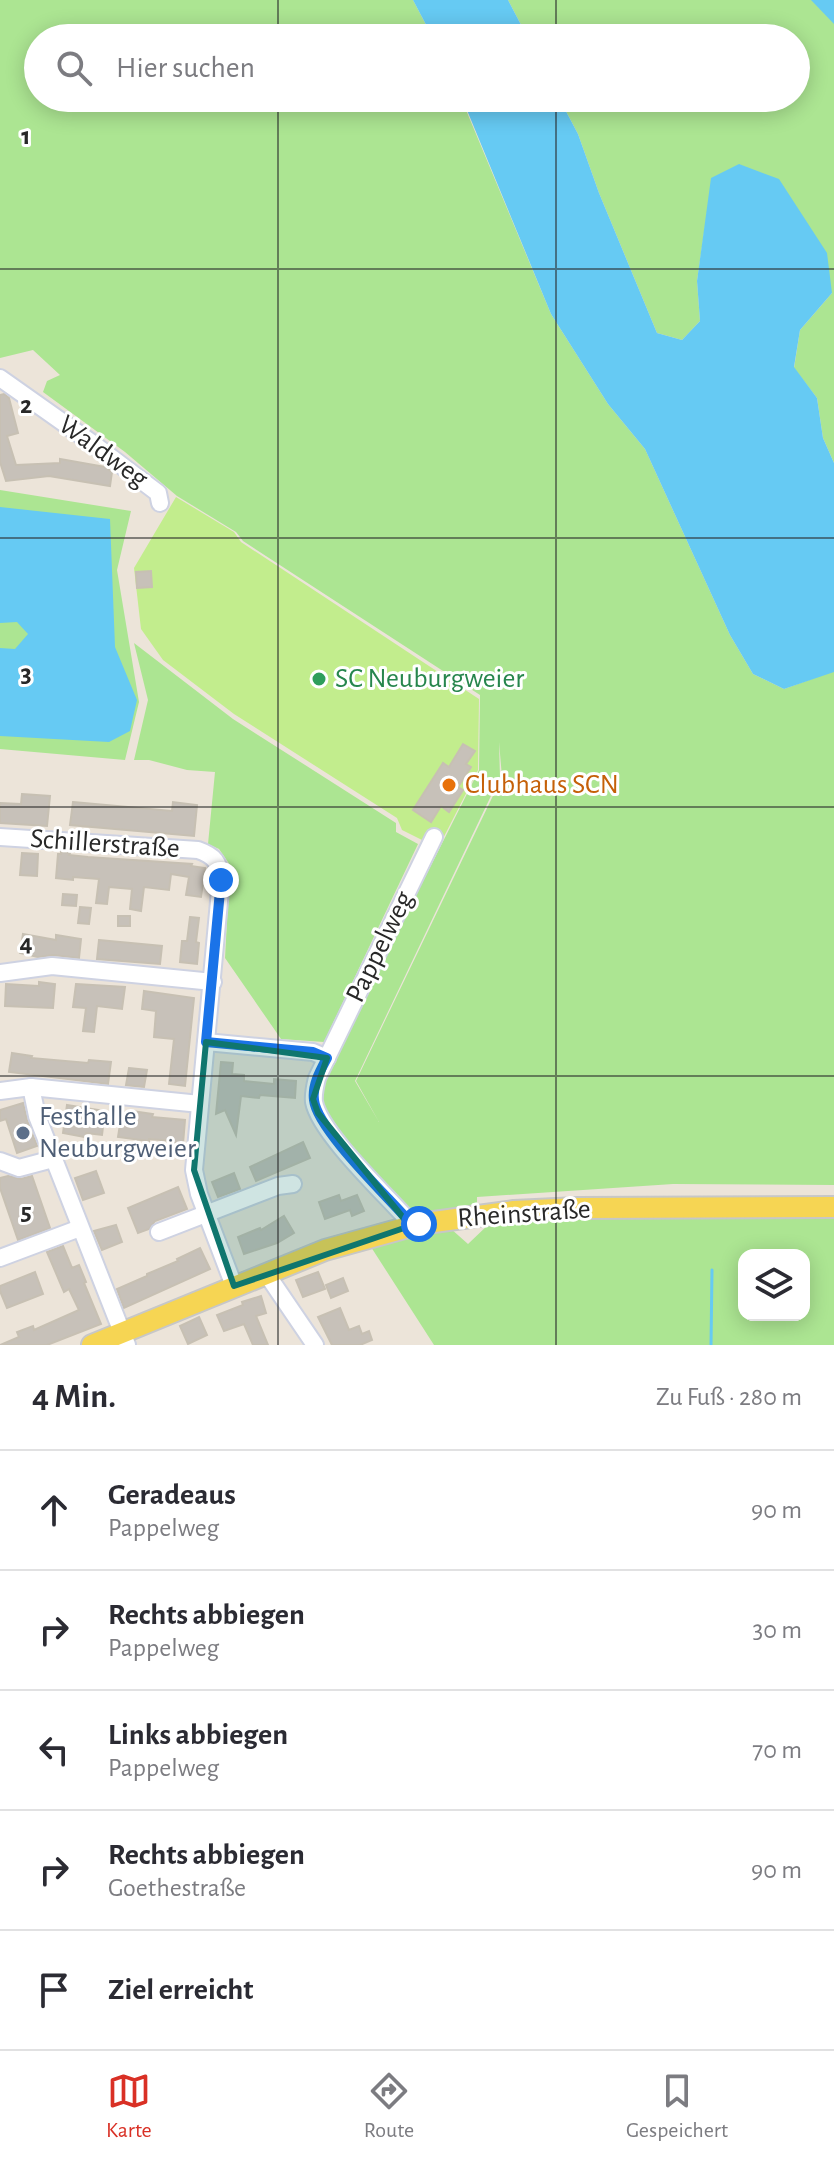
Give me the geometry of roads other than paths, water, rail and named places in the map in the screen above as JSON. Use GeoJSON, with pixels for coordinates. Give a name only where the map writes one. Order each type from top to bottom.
{"type":"FeatureCollection","features":[{"type":"Feature","properties":{"kind":"main road","name":"Rheinstraße"},"geometry":{"type":"LineString","coordinates":[[92,1345],[125,1339],[234,1286],[325,1250],[440,1220],[530,1210],[834,1207]]}},
{"type":"Feature","properties":{"kind":"street","name":"Waldweg"},"geometry":{"type":"LineString","coordinates":[[0,378],[158,493],[160,503]]}},
{"type":"Feature","properties":{"kind":"street","name":"Schillerstraße"},"geometry":{"type":"LineString","coordinates":[[0,837],[209,853],[220,865],[221,880],[213,982]]}},
{"type":"Feature","properties":{"kind":"street","name":"Pappelweg"},"geometry":{"type":"LineString","coordinates":[[410,1226],[330,1133],[313,1099],[317,1078],[434,837]]}},
{"type":"Feature","properties":{"kind":"street"},"geometry":{"type":"LineString","coordinates":[[0,973],[52,966],[213,982],[194,1170],[199,1194],[234,1286]]}},
{"type":"Feature","properties":{"kind":"street"},"geometry":{"type":"LineString","coordinates":[[206,1042],[313,1052],[327,1058]]}},
{"type":"Feature","properties":{"kind":"street"},"geometry":{"type":"LineString","coordinates":[[0,1091],[31,1087],[200,1104]]}},
{"type":"Feature","properties":{"kind":"street"},"geometry":{"type":"LineString","coordinates":[[31,1087],[37,1116],[53,1159],[125,1339]]}},
{"type":"Feature","properties":{"kind":"street"},"geometry":{"type":"LineString","coordinates":[[0,1161],[19,1168],[53,1159]]}},
{"type":"Feature","properties":{"kind":"street"},"geometry":{"type":"LineString","coordinates":[[159,1232],[278,1186],[293,1184]]}},
{"type":"Feature","properties":{"kind":"street"},"geometry":{"type":"LineString","coordinates":[[0,1258],[80,1228]]}},
{"type":"Feature","properties":{"kind":"street"},"geometry":{"type":"LineString","coordinates":[[266,1273],[315,1345]]}},
{"type":"Feature","properties":{"kind":"water"},"geometry":{"type":"Polygon","coordinates":[[[413,0],[508,0],[521,24],[426,24],[413,0]]]}},
{"type":"Feature","properties":{"kind":"water"},"geometry":{"type":"Polygon","coordinates":[[[811,0],[834,0],[834,24],[811,0]]]}},
{"type":"Feature","properties":{"kind":"water"},"geometry":{"type":"Polygon","coordinates":[[[468,112],[566,112],[657,333],[682,340],[700,321],[697,281],[711,178],[739,164],[779,179],[827,253],[832,293],[800,330],[794,367],[817,398],[823,438],[834,463],[834,672],[784,689],[753,674],[730,635],[645,449],[608,404],[551,314],[468,112]]]}},
{"type":"Feature","properties":{"kind":"water"},"geometry":{"type":"Polygon","coordinates":[[[0,507],[110,519],[115,647],[137,700],[130,731],[109,742],[0,736],[0,648],[15,649],[28,634],[17,622],[0,623],[0,507]]]}},
{"type":"Feature","properties":{"kind":"waterway"},"geometry":{"type":"LineString","coordinates":[[711,1345],[712,1270]]}},
{"type":"Feature","properties":{"kind":"place","name":"SC Neuburgweier"},"geometry":{"type":"Point","coordinates":[319,679]}},
{"type":"Feature","properties":{"kind":"place","name":"Clubhaus SCN"},"geometry":{"type":"Point","coordinates":[449,785]}},
{"type":"Feature","properties":{"kind":"place","name":"Festhalle Neuburgweier"},"geometry":{"type":"Point","coordinates":[23,1133]}}]}
